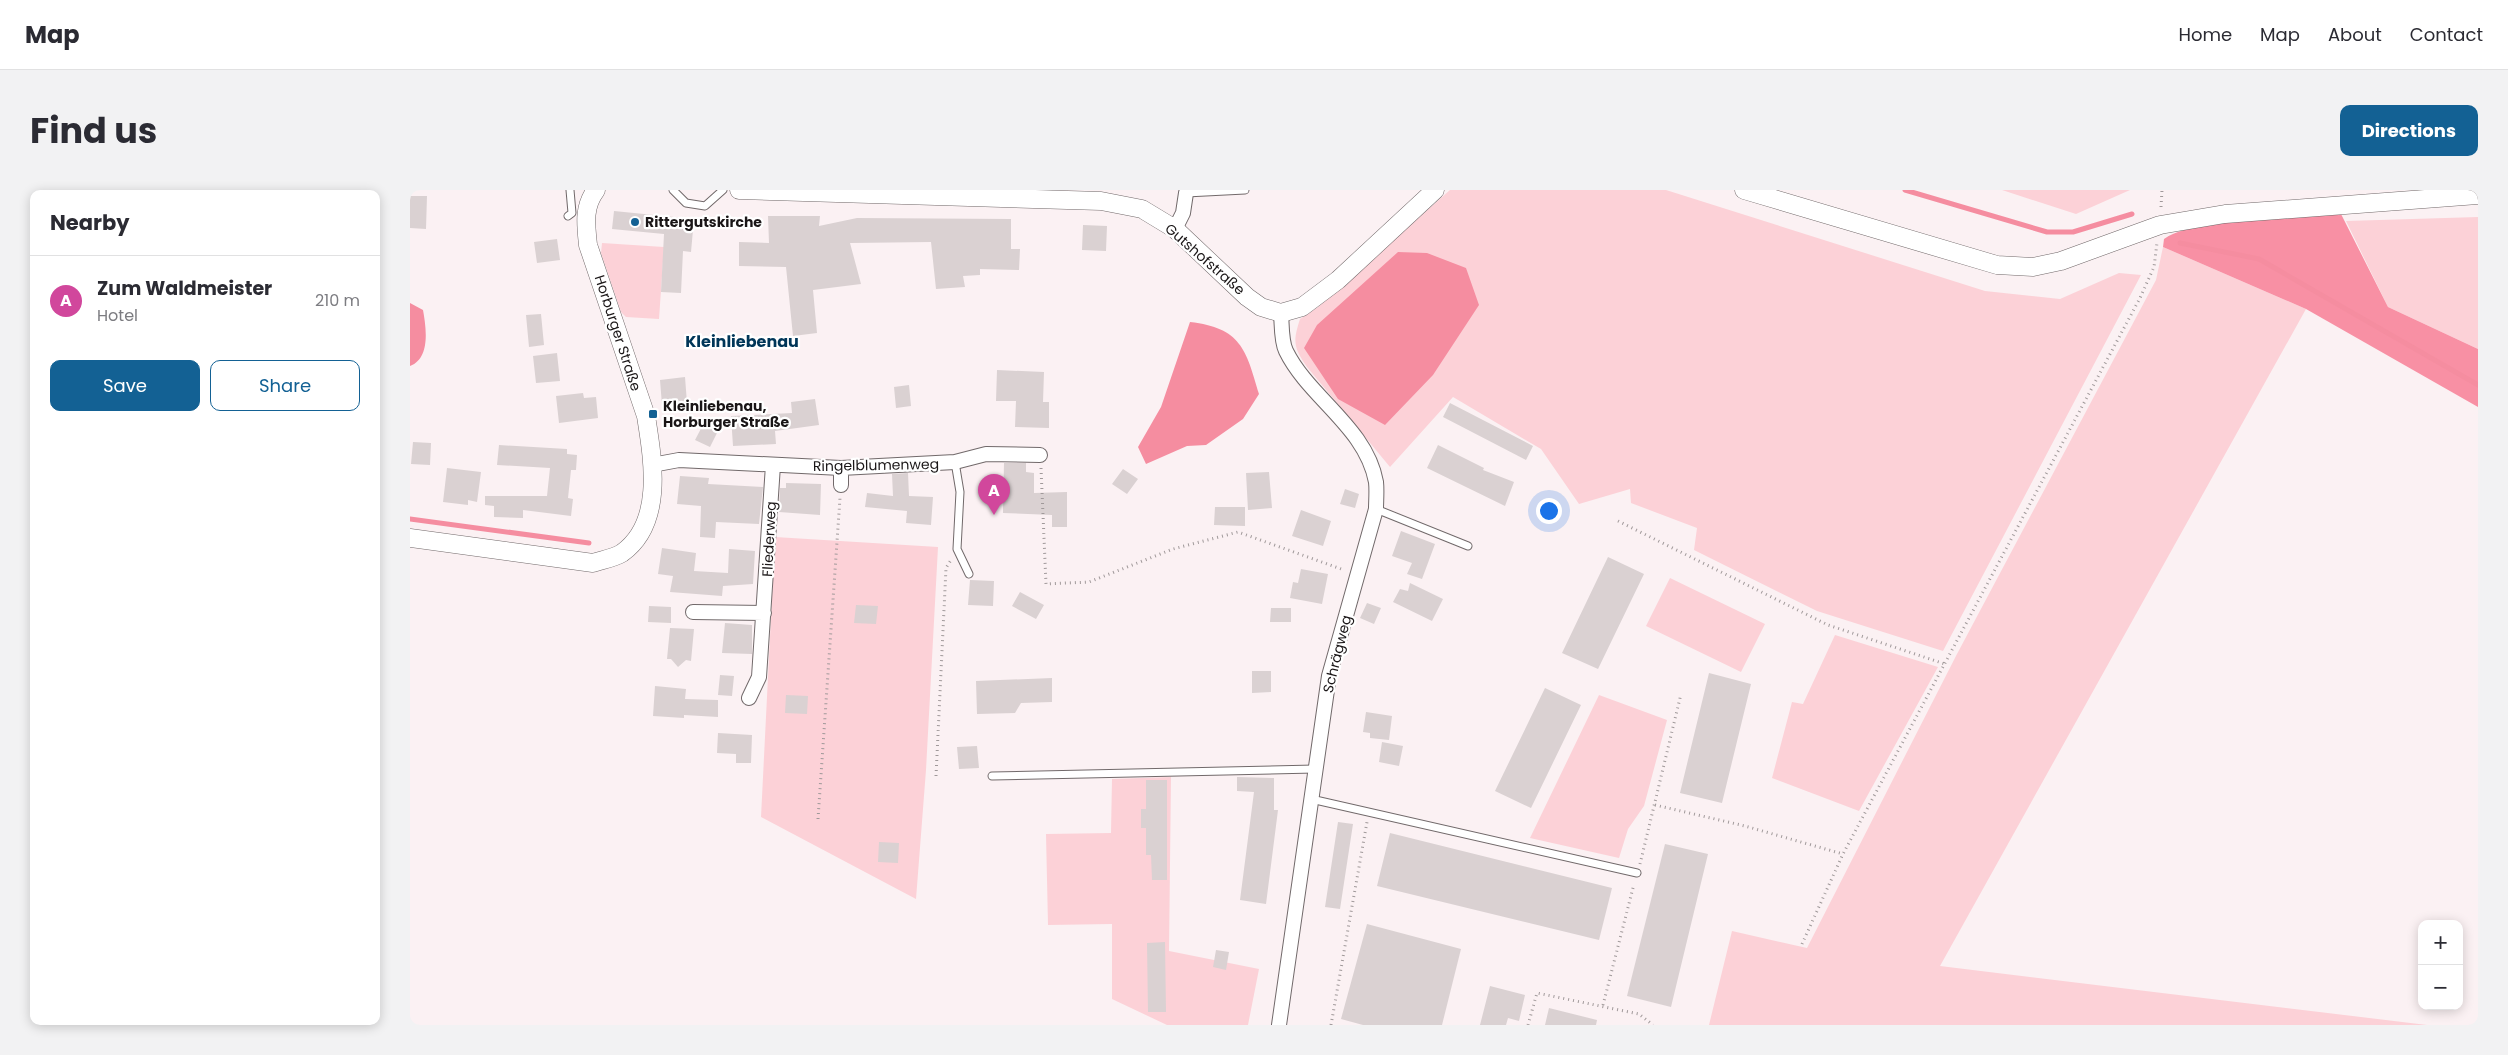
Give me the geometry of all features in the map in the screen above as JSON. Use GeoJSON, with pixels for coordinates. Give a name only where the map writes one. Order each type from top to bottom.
{"type":"FeatureCollection","features":[{"type":"Feature","properties":{"kind":"street","name":"Horburger Straße"},"geometry":{"type":"LineString","coordinates":[[410,538],[593,563],[620,554],[638,539],[652,501],[652,465],[646,416],[588,245],[586,221],[588,204],[596,190]]}},
{"type":"Feature","properties":{"kind":"street","name":"Gutshofstraße"},"geometry":{"type":"LineString","coordinates":[[739,190],[974,193],[1101,201],[1142,209],[1175,230],[1261,307],[1281,313]]}},
{"type":"Feature","properties":{"kind":"street"},"geometry":{"type":"LineString","coordinates":[[1281,313],[1302,308],[1338,280],[1435,190]]}},
{"type":"Feature","properties":{"kind":"street"},"geometry":{"type":"LineString","coordinates":[[1744,190],[1997,265],[2033,267],[2062,261],[2160,225],[2225,214],[2478,195]]}},
{"type":"Feature","properties":{"kind":"street"},"geometry":{"type":"LineString","coordinates":[[1175,230],[1183,213],[1186,192]]}},
{"type":"Feature","properties":{"kind":"street","name":"Schrägweg"},"geometry":{"type":"LineString","coordinates":[[1279,1025],[1310,798],[1329,676],[1376,509],[1376,482],[1364,452],[1342,420],[1303,376],[1285,349],[1281,313]]}},
{"type":"Feature","properties":{"kind":"street","name":"Ringelblumenweg"},"geometry":{"type":"LineString","coordinates":[[652,465],[679,460],[841,468],[955,462],[986,454],[1040,455]]}},
{"type":"Feature","properties":{"kind":"street","name":"Fliederweg"},"geometry":{"type":"LineString","coordinates":[[749,698],[760,677],[773,465]]}},
{"type":"Feature","properties":{"kind":"street"},"geometry":{"type":"LineString","coordinates":[[841,468],[841,485]]}},
{"type":"Feature","properties":{"kind":"street"},"geometry":{"type":"LineString","coordinates":[[692,612],[764,613]]}},
{"type":"Feature","properties":{"kind":"lane"},"geometry":{"type":"LineString","coordinates":[[568,216],[572,213],[570,190]]}},
{"type":"Feature","properties":{"kind":"lane"},"geometry":{"type":"LineString","coordinates":[[673,190],[686,204],[705,206],[723,190]]}},
{"type":"Feature","properties":{"kind":"lane"},"geometry":{"type":"LineString","coordinates":[[1186,192],[1246,190]]}},
{"type":"Feature","properties":{"kind":"lane"},"geometry":{"type":"LineString","coordinates":[[955,462],[960,492],[957,549],[969,574]]}},
{"type":"Feature","properties":{"kind":"lane"},"geometry":{"type":"LineString","coordinates":[[1376,509],[1468,546]]}},
{"type":"Feature","properties":{"kind":"lane"},"geometry":{"type":"LineString","coordinates":[[992,776],[1315,769]]}},
{"type":"Feature","properties":{"kind":"lane"},"geometry":{"type":"LineString","coordinates":[[1310,798],[1637,873]]}},
{"type":"Feature","properties":{"kind":"path"},"geometry":{"type":"LineString","coordinates":[[1802,944],[1843,854],[2140,298],[2154,267],[2160,225]]}},
{"type":"Feature","properties":{"kind":"path"},"geometry":{"type":"LineString","coordinates":[[1040,455],[1044,502],[1044,567],[1046,584],[1089,582],[1173,548],[1238,532],[1357,574]]}},
{"type":"Feature","properties":{"kind":"path"},"geometry":{"type":"LineString","coordinates":[[818,819],[841,485]]}},
{"type":"Feature","properties":{"kind":"path"},"geometry":{"type":"LineString","coordinates":[[1618,521],[1828,625],[1945,664]]}},
{"type":"Feature","properties":{"kind":"path"},"geometry":{"type":"LineString","coordinates":[[936,776],[946,568],[957,549]]}},
{"type":"Feature","properties":{"kind":"path"},"geometry":{"type":"LineString","coordinates":[[1603,1005],[1655,805],[1681,694]]}},
{"type":"Feature","properties":{"kind":"path"},"geometry":{"type":"LineString","coordinates":[[1655,805],[1744,826],[1843,854]]}},
{"type":"Feature","properties":{"kind":"path"},"geometry":{"type":"LineString","coordinates":[[1331,1025],[1369,812]]}},
{"type":"Feature","properties":{"kind":"path"},"geometry":{"type":"LineString","coordinates":[[1528,1025],[1537,993],[1603,1005],[1639,1014],[1653,1025]]}},
{"type":"Feature","properties":{"kind":"shaded area"},"geometry":{"type":"Polygon","coordinates":[[[1450,190],[1666,190],[1985,291],[2060,299],[2119,273],[2141,275],[1943,651],[1817,611],[1694,550],[1697,528],[1631,503],[1630,489],[1579,504],[1541,449],[1453,397],[1390,467],[1307,367],[1297,349],[1296,333],[1300,319],[1318,307],[1450,190]]]}},
{"type":"Feature","properties":{"kind":"shaded area"},"geometry":{"type":"Polygon","coordinates":[[[2002,190],[2130,190],[2076,214],[2002,190]]]}},
{"type":"Feature","properties":{"kind":"shaded area"},"geometry":{"type":"Polygon","coordinates":[[[2341,214],[2388,307],[2478,349],[2478,407],[2306,309],[2163,247],[2164,239],[2180,231],[2200,226],[2250,219],[2341,214]]]}},
{"type":"Feature","properties":{"kind":"shaded area"},"geometry":{"type":"Polygon","coordinates":[[[2478,217],[2478,349],[2388,307],[2346,221],[2478,217]]]}},
{"type":"Feature","properties":{"kind":"shaded area"},"geometry":{"type":"Polygon","coordinates":[[[602,243],[664,247],[659,319],[626,317],[621,312],[601,253],[602,243]]]}},
{"type":"Feature","properties":{"kind":"shaded area"},"geometry":{"type":"Polygon","coordinates":[[[2163,247],[2306,309],[1940,966],[2427,1025],[1709,1025],[1732,931],[1807,948],[1957,654],[2156,280],[2163,247]]]}},
{"type":"Feature","properties":{"kind":"shaded area"},"geometry":{"type":"Polygon","coordinates":[[[1398,252],[1427,253],[1466,268],[1479,305],[1433,375],[1385,425],[1338,399],[1304,348],[1317,325],[1398,252]]]}},
{"type":"Feature","properties":{"kind":"shaded area"},"geometry":{"type":"Polygon","coordinates":[[[410,303],[423,310],[426,341],[421,356],[417,362],[410,366],[410,303]]]}},
{"type":"Feature","properties":{"kind":"shaded area"},"geometry":{"type":"Polygon","coordinates":[[[1190,322],[1220,329],[1239,343],[1250,365],[1259,394],[1243,419],[1206,445],[1187,446],[1146,464],[1138,447],[1161,407],[1190,322]]]}},
{"type":"Feature","properties":{"kind":"shaded area"},"geometry":{"type":"Polygon","coordinates":[[[775,537],[938,547],[926,770],[916,899],[761,817],[775,537]]]}},
{"type":"Feature","properties":{"kind":"shaded area"},"geometry":{"type":"Polygon","coordinates":[[[1670,578],[1765,624],[1741,672],[1646,626],[1670,578]]]}},
{"type":"Feature","properties":{"kind":"shaded area"},"geometry":{"type":"Polygon","coordinates":[[[1835,635],[1938,667],[1859,811],[1772,778],[1792,702],[1803,704],[1835,635]]]}},
{"type":"Feature","properties":{"kind":"shaded area"},"geometry":{"type":"Polygon","coordinates":[[[1599,695],[1667,720],[1644,806],[1628,829],[1619,858],[1530,838],[1599,695]]]}},
{"type":"Feature","properties":{"kind":"shaded area"},"geometry":{"type":"Polygon","coordinates":[[[1171,777],[1169,951],[1259,969],[1248,1025],[1167,1025],[1112,999],[1112,924],[1048,925],[1046,834],[1111,833],[1112,779],[1171,777]]]}},
{"type":"Feature","properties":{"kind":"building"},"geometry":{"type":"Polygon","coordinates":[[[410,196],[427,196],[426,229],[410,228],[410,196]]]}},
{"type":"Feature","properties":{"kind":"building"},"geometry":{"type":"Polygon","coordinates":[[[614,211],[694,219],[691,252],[683,251],[681,293],[661,292],[664,234],[612,229],[614,211]]]}},
{"type":"Feature","properties":{"kind":"building"},"geometry":{"type":"Polygon","coordinates":[[[768,216],[820,216],[819,226],[857,218],[1011,219],[1011,249],[1020,249],[1019,270],[980,269],[980,275],[963,276],[965,287],[936,289],[931,242],[850,243],[861,284],[813,290],[817,333],[793,336],[786,267],[739,266],[739,242],[769,243],[768,216]]]}},
{"type":"Feature","properties":{"kind":"building"},"geometry":{"type":"Polygon","coordinates":[[[1083,225],[1107,226],[1106,251],[1082,250],[1083,225]]]}},
{"type":"Feature","properties":{"kind":"building"},"geometry":{"type":"Polygon","coordinates":[[[557,239],[560,260],[537,263],[534,242],[557,239]]]}},
{"type":"Feature","properties":{"kind":"building"},"geometry":{"type":"Polygon","coordinates":[[[541,314],[544,345],[529,347],[526,315],[541,314]]]}},
{"type":"Feature","properties":{"kind":"building"},"geometry":{"type":"Polygon","coordinates":[[[557,353],[560,381],[536,383],[533,356],[557,353]]]}},
{"type":"Feature","properties":{"kind":"building"},"geometry":{"type":"Polygon","coordinates":[[[997,370],[1044,372],[1043,402],[1049,402],[1049,428],[1015,427],[1016,401],[996,401],[997,370]]]}},
{"type":"Feature","properties":{"kind":"building"},"geometry":{"type":"Polygon","coordinates":[[[685,377],[687,403],[662,405],[660,380],[685,377]]]}},
{"type":"Feature","properties":{"kind":"building"},"geometry":{"type":"Polygon","coordinates":[[[909,385],[911,406],[896,408],[894,387],[909,385]]]}},
{"type":"Feature","properties":{"kind":"building"},"geometry":{"type":"Polygon","coordinates":[[[583,393],[584,398],[596,397],[598,418],[559,423],[556,396],[583,393]]]}},
{"type":"Feature","properties":{"kind":"building"},"geometry":{"type":"Polygon","coordinates":[[[815,399],[819,425],[775,431],[776,444],[733,446],[731,416],[792,413],[791,402],[815,399]]]}},
{"type":"Feature","properties":{"kind":"building"},"geometry":{"type":"Polygon","coordinates":[[[1450,403],[1533,446],[1526,460],[1443,417],[1450,403]]]}},
{"type":"Feature","properties":{"kind":"building"},"geometry":{"type":"Polygon","coordinates":[[[705,421],[719,429],[710,447],[695,440],[705,421]]]}},
{"type":"Feature","properties":{"kind":"building"},"geometry":{"type":"Polygon","coordinates":[[[413,442],[431,443],[430,465],[411,464],[413,442]]]}},
{"type":"Feature","properties":{"kind":"building"},"geometry":{"type":"Polygon","coordinates":[[[499,445],[567,449],[567,454],[577,455],[576,470],[571,470],[568,498],[573,499],[571,516],[523,510],[523,518],[494,517],[494,506],[485,505],[485,496],[547,496],[550,468],[497,465],[499,445]]]}},
{"type":"Feature","properties":{"kind":"building"},"geometry":{"type":"Polygon","coordinates":[[[1438,445],[1484,468],[1483,470],[1514,482],[1505,506],[1427,468],[1438,445]]]}},
{"type":"Feature","properties":{"kind":"building"},"geometry":{"type":"Polygon","coordinates":[[[1004,463],[1026,463],[1026,472],[1034,473],[1034,493],[1067,492],[1067,527],[1052,527],[1052,515],[1003,513],[1004,463]]]}},
{"type":"Feature","properties":{"kind":"building"},"geometry":{"type":"Polygon","coordinates":[[[447,468],[481,472],[477,502],[468,500],[468,505],[443,502],[447,468]]]}},
{"type":"Feature","properties":{"kind":"building"},"geometry":{"type":"Polygon","coordinates":[[[1123,469],[1138,479],[1127,494],[1112,484],[1123,469]]]}},
{"type":"Feature","properties":{"kind":"building"},"geometry":{"type":"Polygon","coordinates":[[[1269,472],[1272,508],[1248,510],[1246,473],[1269,472]]]}},
{"type":"Feature","properties":{"kind":"building"},"geometry":{"type":"Polygon","coordinates":[[[908,473],[909,496],[933,497],[931,525],[906,523],[907,511],[865,507],[867,493],[893,496],[892,474],[908,473]]]}},
{"type":"Feature","properties":{"kind":"building"},"geometry":{"type":"Polygon","coordinates":[[[680,476],[709,478],[708,484],[763,487],[759,524],[716,522],[715,538],[700,537],[701,506],[677,504],[680,476]]]}},
{"type":"Feature","properties":{"kind":"building"},"geometry":{"type":"Polygon","coordinates":[[[786,483],[821,484],[820,515],[779,512],[780,488],[786,488],[786,483]]]}},
{"type":"Feature","properties":{"kind":"building"},"geometry":{"type":"Polygon","coordinates":[[[1345,489],[1359,494],[1355,508],[1340,504],[1345,489]]]}},
{"type":"Feature","properties":{"kind":"building"},"geometry":{"type":"Polygon","coordinates":[[[1215,507],[1245,507],[1245,526],[1214,525],[1215,507]]]}},
{"type":"Feature","properties":{"kind":"building"},"geometry":{"type":"Polygon","coordinates":[[[1301,510],[1331,521],[1323,546],[1292,536],[1301,510]]]}},
{"type":"Feature","properties":{"kind":"building"},"geometry":{"type":"Polygon","coordinates":[[[1401,531],[1435,544],[1422,579],[1407,574],[1412,563],[1392,556],[1401,531]]]}},
{"type":"Feature","properties":{"kind":"building"},"geometry":{"type":"Polygon","coordinates":[[[662,548],[696,553],[694,571],[728,573],[729,549],[755,551],[753,584],[723,586],[722,596],[670,592],[673,576],[658,574],[662,548]]]}},
{"type":"Feature","properties":{"kind":"building"},"geometry":{"type":"Polygon","coordinates":[[[1608,557],[1644,574],[1598,669],[1562,653],[1608,557]]]}},
{"type":"Feature","properties":{"kind":"building"},"geometry":{"type":"Polygon","coordinates":[[[1301,569],[1328,574],[1322,604],[1290,598],[1293,582],[1298,583],[1301,569]]]}},
{"type":"Feature","properties":{"kind":"building"},"geometry":{"type":"Polygon","coordinates":[[[970,580],[994,581],[993,606],[968,605],[970,580]]]}},
{"type":"Feature","properties":{"kind":"building"},"geometry":{"type":"Polygon","coordinates":[[[1410,583],[1443,599],[1432,621],[1393,602],[1400,589],[1408,591],[1410,583]]]}},
{"type":"Feature","properties":{"kind":"building"},"geometry":{"type":"Polygon","coordinates":[[[1020,592],[1044,605],[1036,619],[1012,606],[1020,592]]]}},
{"type":"Feature","properties":{"kind":"building"},"geometry":{"type":"Polygon","coordinates":[[[1367,603],[1381,608],[1374,624],[1360,618],[1367,603]]]}},
{"type":"Feature","properties":{"kind":"building"},"geometry":{"type":"Polygon","coordinates":[[[856,605],[878,606],[876,624],[854,623],[856,605]]]}},
{"type":"Feature","properties":{"kind":"building"},"geometry":{"type":"Polygon","coordinates":[[[649,606],[671,607],[671,623],[648,622],[649,606]]]}},
{"type":"Feature","properties":{"kind":"building"},"geometry":{"type":"Polygon","coordinates":[[[1271,608],[1291,608],[1291,622],[1270,622],[1271,608]]]}},
{"type":"Feature","properties":{"kind":"building"},"geometry":{"type":"Polygon","coordinates":[[[725,623],[752,625],[752,654],[722,653],[725,623]]]}},
{"type":"Feature","properties":{"kind":"building"},"geometry":{"type":"Polygon","coordinates":[[[670,628],[694,629],[691,661],[686,660],[678,667],[671,659],[667,659],[670,628]]]}},
{"type":"Feature","properties":{"kind":"building"},"geometry":{"type":"Polygon","coordinates":[[[1252,671],[1271,671],[1271,692],[1252,693],[1252,671]]]}},
{"type":"Feature","properties":{"kind":"building"},"geometry":{"type":"Polygon","coordinates":[[[1709,673],[1751,684],[1722,803],[1680,793],[1709,673]]]}},
{"type":"Feature","properties":{"kind":"building"},"geometry":{"type":"Polygon","coordinates":[[[720,675],[734,676],[732,696],[718,695],[720,675]]]}},
{"type":"Feature","properties":{"kind":"building"},"geometry":{"type":"Polygon","coordinates":[[[1052,678],[1052,702],[1021,703],[1015,713],[977,714],[976,681],[1052,678]]]}},
{"type":"Feature","properties":{"kind":"building"},"geometry":{"type":"Polygon","coordinates":[[[655,686],[686,689],[685,699],[718,700],[718,717],[684,715],[684,718],[653,716],[655,686]]]}},
{"type":"Feature","properties":{"kind":"building"},"geometry":{"type":"Polygon","coordinates":[[[1545,688],[1581,705],[1531,808],[1495,791],[1545,688]]]}},
{"type":"Feature","properties":{"kind":"building"},"geometry":{"type":"Polygon","coordinates":[[[786,695],[808,696],[807,714],[785,713],[786,695]]]}},
{"type":"Feature","properties":{"kind":"building"},"geometry":{"type":"Polygon","coordinates":[[[1366,712],[1392,716],[1389,740],[1370,738],[1370,733],[1363,732],[1366,712]]]}},
{"type":"Feature","properties":{"kind":"building"},"geometry":{"type":"Polygon","coordinates":[[[718,733],[752,735],[751,763],[736,763],[736,754],[717,753],[718,733]]]}},
{"type":"Feature","properties":{"kind":"building"},"geometry":{"type":"Polygon","coordinates":[[[1382,742],[1403,746],[1399,766],[1379,762],[1382,742]]]}},
{"type":"Feature","properties":{"kind":"building"},"geometry":{"type":"Polygon","coordinates":[[[977,746],[979,768],[959,769],[957,747],[977,746]]]}},
{"type":"Feature","properties":{"kind":"building"},"geometry":{"type":"Polygon","coordinates":[[[1237,777],[1274,778],[1274,810],[1278,810],[1266,904],[1240,900],[1254,792],[1237,791],[1237,777]]]}},
{"type":"Feature","properties":{"kind":"building"},"geometry":{"type":"Polygon","coordinates":[[[1146,780],[1167,780],[1167,880],[1152,880],[1151,855],[1146,855],[1146,828],[1141,828],[1141,809],[1146,809],[1146,780]]]}},
{"type":"Feature","properties":{"kind":"building"},"geometry":{"type":"Polygon","coordinates":[[[1338,822],[1353,824],[1340,909],[1325,907],[1338,822]]]}},
{"type":"Feature","properties":{"kind":"building"},"geometry":{"type":"Polygon","coordinates":[[[1390,833],[1612,888],[1599,940],[1377,886],[1390,833]]]}},
{"type":"Feature","properties":{"kind":"building"},"geometry":{"type":"Polygon","coordinates":[[[879,842],[899,843],[898,863],[878,862],[879,842]]]}},
{"type":"Feature","properties":{"kind":"building"},"geometry":{"type":"Polygon","coordinates":[[[1665,844],[1708,854],[1671,1007],[1627,996],[1665,844]]]}},
{"type":"Feature","properties":{"kind":"building"},"geometry":{"type":"Polygon","coordinates":[[[1367,924],[1461,949],[1442,1025],[1363,1025],[1341,1019],[1367,924]]]}},
{"type":"Feature","properties":{"kind":"building"},"geometry":{"type":"Polygon","coordinates":[[[1165,942],[1166,1012],[1148,1012],[1147,943],[1165,942]]]}},
{"type":"Feature","properties":{"kind":"building"},"geometry":{"type":"Polygon","coordinates":[[[1216,950],[1229,952],[1226,970],[1213,967],[1216,950]]]}},
{"type":"Feature","properties":{"kind":"building"},"geometry":{"type":"Polygon","coordinates":[[[1490,986],[1525,995],[1519,1021],[1508,1018],[1506,1025],[1480,1025],[1490,986]]]}},
{"type":"Feature","properties":{"kind":"building"},"geometry":{"type":"Polygon","coordinates":[[[1549,1008],[1597,1020],[1596,1025],[1545,1025],[1549,1008]]]}},
{"type":"Feature","properties":{"kind":"waterway"},"geometry":{"type":"LineString","coordinates":[[1905,190],[2047,232],[2073,232],[2132,214]]}},
{"type":"Feature","properties":{"kind":"waterway"},"geometry":{"type":"LineString","coordinates":[[2180,243],[2259,259],[2478,385]]}},
{"type":"Feature","properties":{"kind":"waterway"},"geometry":{"type":"LineString","coordinates":[[410,519],[589,543]]}},
{"type":"Feature","properties":{"kind":"place","name":"Rittergutskirche"},"geometry":{"type":"Point","coordinates":[635,222]}},
{"type":"Feature","properties":{"kind":"place","name":"Kleinliebenau, Horburger Straße"},"geometry":{"type":"Point","coordinates":[653,414]}},
{"type":"Feature","properties":{"kind":"place","name":"Zum Waldmeister"},"geometry":{"type":"Point","coordinates":[994,515]}},
{"type":"Feature","properties":{"kind":"district","name":"Kleinliebenau"},"geometry":{"type":"Point","coordinates":[742,341]}}]}
